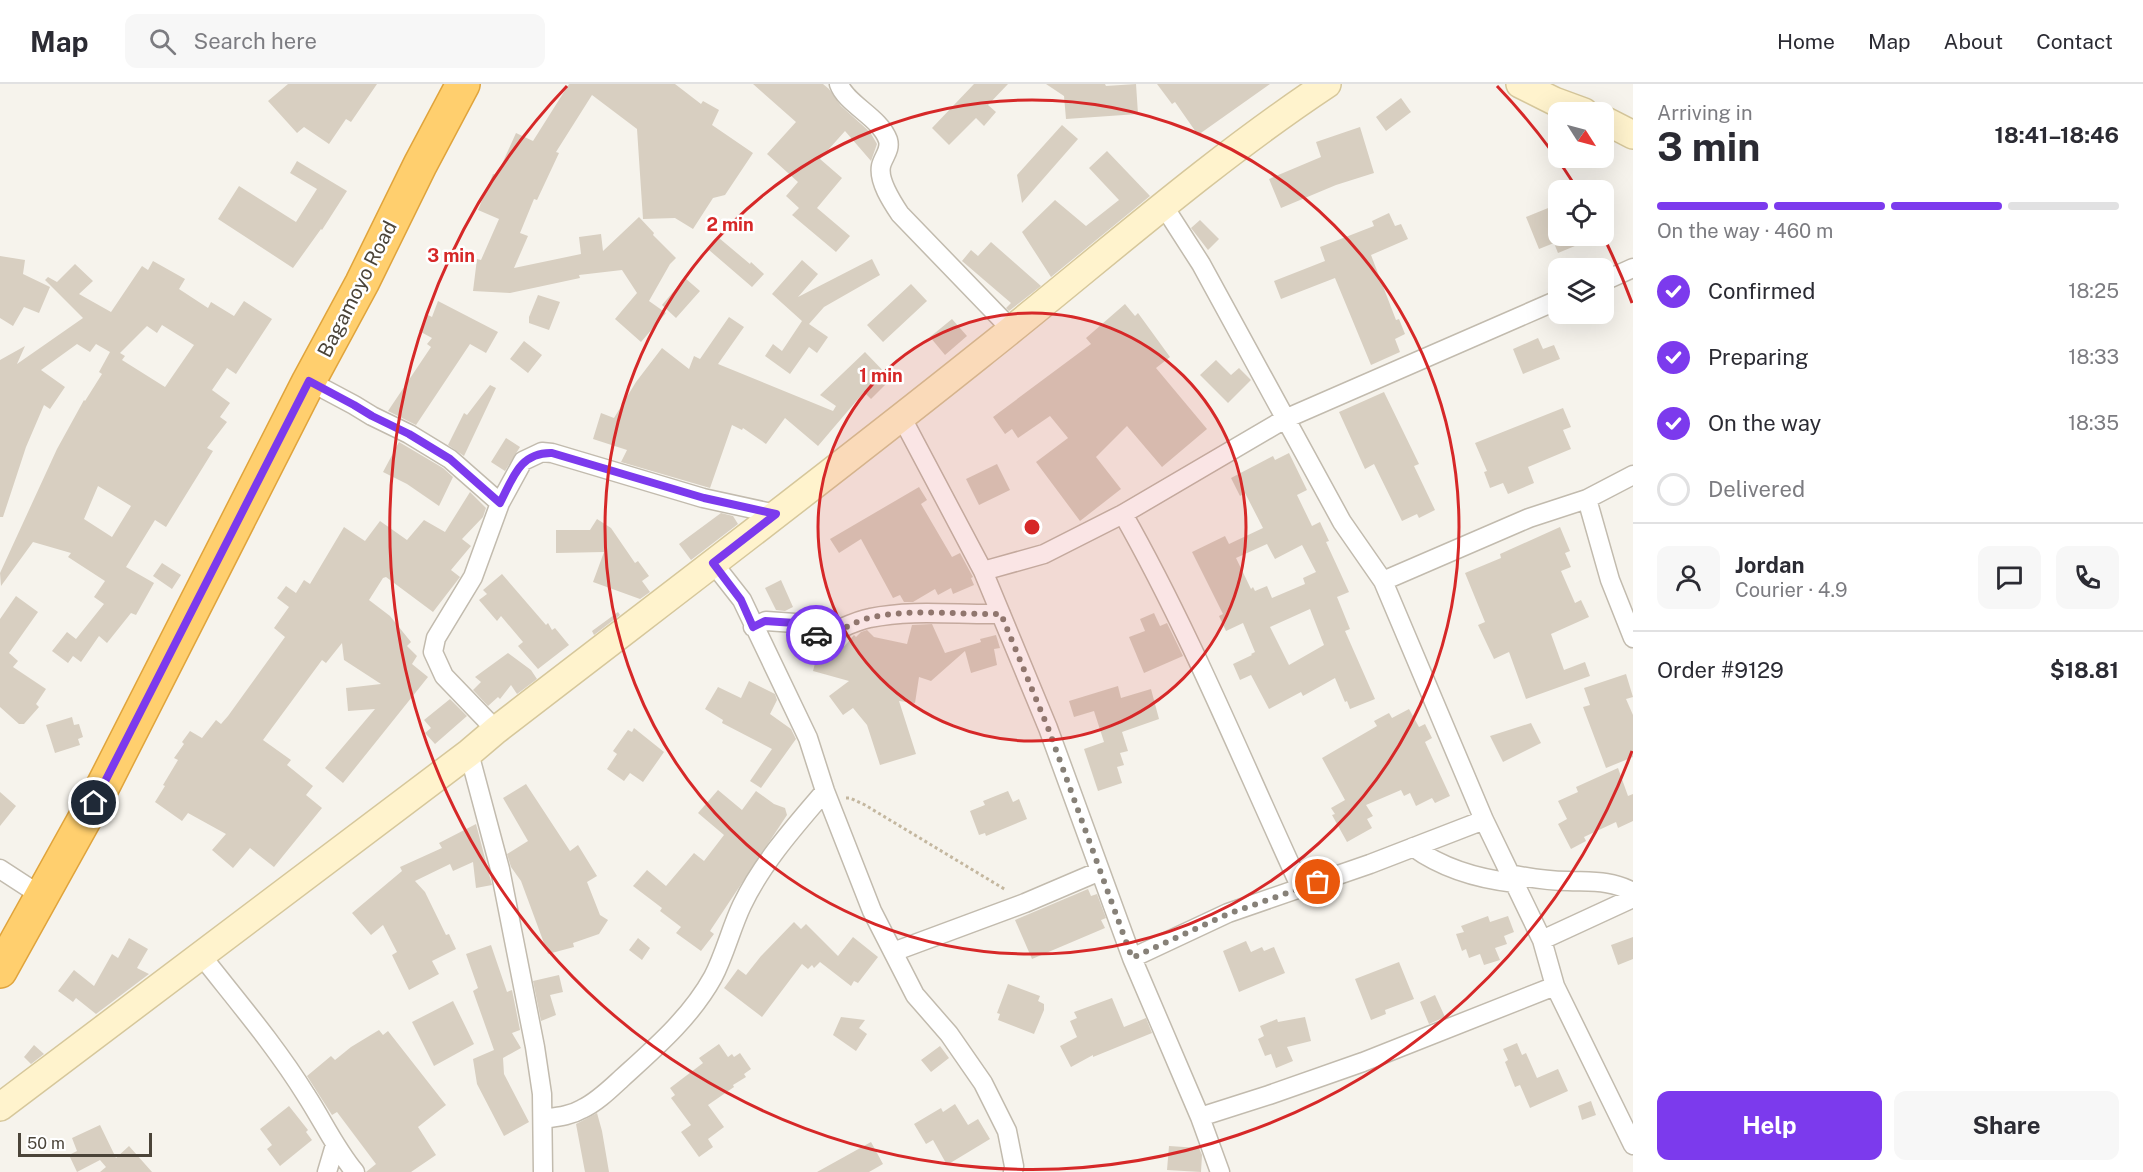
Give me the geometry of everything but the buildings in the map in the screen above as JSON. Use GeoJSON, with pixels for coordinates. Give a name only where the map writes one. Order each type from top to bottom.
{"type":"FeatureCollection","features":[{"type":"Feature","properties":{"kind":"highway","name":"Bagamoyo Road"},"geometry":{"type":"LineString","coordinates":[[0,971],[104,784],[463,84]]}},
{"type":"Feature","properties":{"kind":"street"},"geometry":{"type":"LineString","coordinates":[[839,84],[844,92],[879,126],[888,141],[888,152],[881,168],[881,176],[900,214],[1012,330]]}},
{"type":"Feature","properties":{"kind":"street"},"geometry":{"type":"LineString","coordinates":[[0,1107],[470,753],[496,730],[902,418],[1164,205],[1285,112],[1328,84]]}},
{"type":"Feature","properties":{"kind":"street"},"geometry":{"type":"LineString","coordinates":[[1520,84],[1557,102]]}},
{"type":"Feature","properties":{"kind":"street"},"geometry":{"type":"LineString","coordinates":[[1614,125],[1633,135]]}},
{"type":"Feature","properties":{"kind":"street"},"geometry":{"type":"LineString","coordinates":[[1164,205],[1201,264],[1342,522],[1383,581],[1484,820],[1542,939],[1555,986],[1633,1144]]}},
{"type":"Feature","properties":{"kind":"street"},"geometry":{"type":"LineString","coordinates":[[1614,277],[1633,268]]}},
{"type":"Feature","properties":{"kind":"street"},"geometry":{"type":"LineString","coordinates":[[983,571],[1044,554],[1123,514],[1285,419],[1548,304]]}},
{"type":"Feature","properties":{"kind":"street"},"geometry":{"type":"LineString","coordinates":[[309,381],[409,434],[450,459],[500,503]]}},
{"type":"Feature","properties":{"kind":"street"},"geometry":{"type":"LineString","coordinates":[[902,418],[983,571],[1048,728],[1132,958],[1200,1117],[1220,1172]]}},
{"type":"Feature","properties":{"kind":"street"},"geometry":{"type":"LineString","coordinates":[[496,730],[444,676],[433,652],[436,638],[473,577],[500,503],[523,461],[542,452],[552,453],[704,498],[776,514]]}},
{"type":"Feature","properties":{"kind":"street"},"geometry":{"type":"LineString","coordinates":[[1383,581],[1529,518],[1587,499],[1633,475]]}},
{"type":"Feature","properties":{"kind":"street"},"geometry":{"type":"LineString","coordinates":[[1587,499],[1610,580],[1633,638]]}},
{"type":"Feature","properties":{"kind":"street"},"geometry":{"type":"LineString","coordinates":[[1123,514],[1144,551],[1209,685],[1301,888]]}},
{"type":"Feature","properties":{"kind":"street"},"geometry":{"type":"LineString","coordinates":[[713,563],[741,600],[808,738],[872,911],[915,995],[949,1034],[983,1083],[1007,1131],[1014,1166],[1013,1172]]}},
{"type":"Feature","properties":{"kind":"street"},"geometry":{"type":"LineString","coordinates":[[753,627],[765,621],[795,623],[822,636],[861,620],[883,616],[934,612],[1001,614]]}},
{"type":"Feature","properties":{"kind":"street"},"geometry":{"type":"LineString","coordinates":[[470,753],[500,869],[542,1094],[543,1167],[525,1172]]}},
{"type":"Feature","properties":{"kind":"street"},"geometry":{"type":"LineString","coordinates":[[543,1119],[568,1115],[584,1109],[675,1029],[711,979],[723,957],[742,905],[757,879],[791,832],[828,797]]}},
{"type":"Feature","properties":{"kind":"street"},"geometry":{"type":"LineString","coordinates":[[1132,958],[1228,914],[1413,848],[1484,820]]}},
{"type":"Feature","properties":{"kind":"street"},"geometry":{"type":"LineString","coordinates":[[1413,848],[1436,862],[1497,881],[1512,879],[1604,881],[1633,892]]}},
{"type":"Feature","properties":{"kind":"street"},"geometry":{"type":"LineString","coordinates":[[0,869],[43,897]]}},
{"type":"Feature","properties":{"kind":"street"},"geometry":{"type":"LineString","coordinates":[[893,952],[1025,903],[1100,871]]}},
{"type":"Feature","properties":{"kind":"street"},"geometry":{"type":"LineString","coordinates":[[1542,939],[1633,898]]}},
{"type":"Feature","properties":{"kind":"street"},"geometry":{"type":"LineString","coordinates":[[201,955],[270,1041],[307,1095],[335,1145],[355,1172]]}},
{"type":"Feature","properties":{"kind":"street"},"geometry":{"type":"LineString","coordinates":[[1200,1117],[1363,1062],[1555,986]]}},
{"type":"Feature","properties":{"kind":"street"},"geometry":{"type":"LineString","coordinates":[[327,1172],[335,1145]]}},
{"type":"Feature","properties":{"kind":"path"},"geometry":{"type":"LineString","coordinates":[[828,797],[850,798],[865,805],[899,828],[962,863],[1025,903]]}},
{"type":"Feature","properties":{"kind":"way so far"},"geometry":{"type":"LineString","coordinates":[[816,635],[822,636],[868,618],[883,616],[934,612],[962,615],[1001,614],[1048,728],[1132,958],[1228,914],[1318,882]]}},
{"type":"Feature","properties":{"kind":"route"},"geometry":{"type":"LineString","coordinates":[[94,803],[309,381],[409,434],[450,459],[500,503],[523,461],[542,452],[593,464],[704,498],[776,514],[713,563],[741,600],[753,627],[765,621],[780,621],[795,623],[816,635]]}}]}
